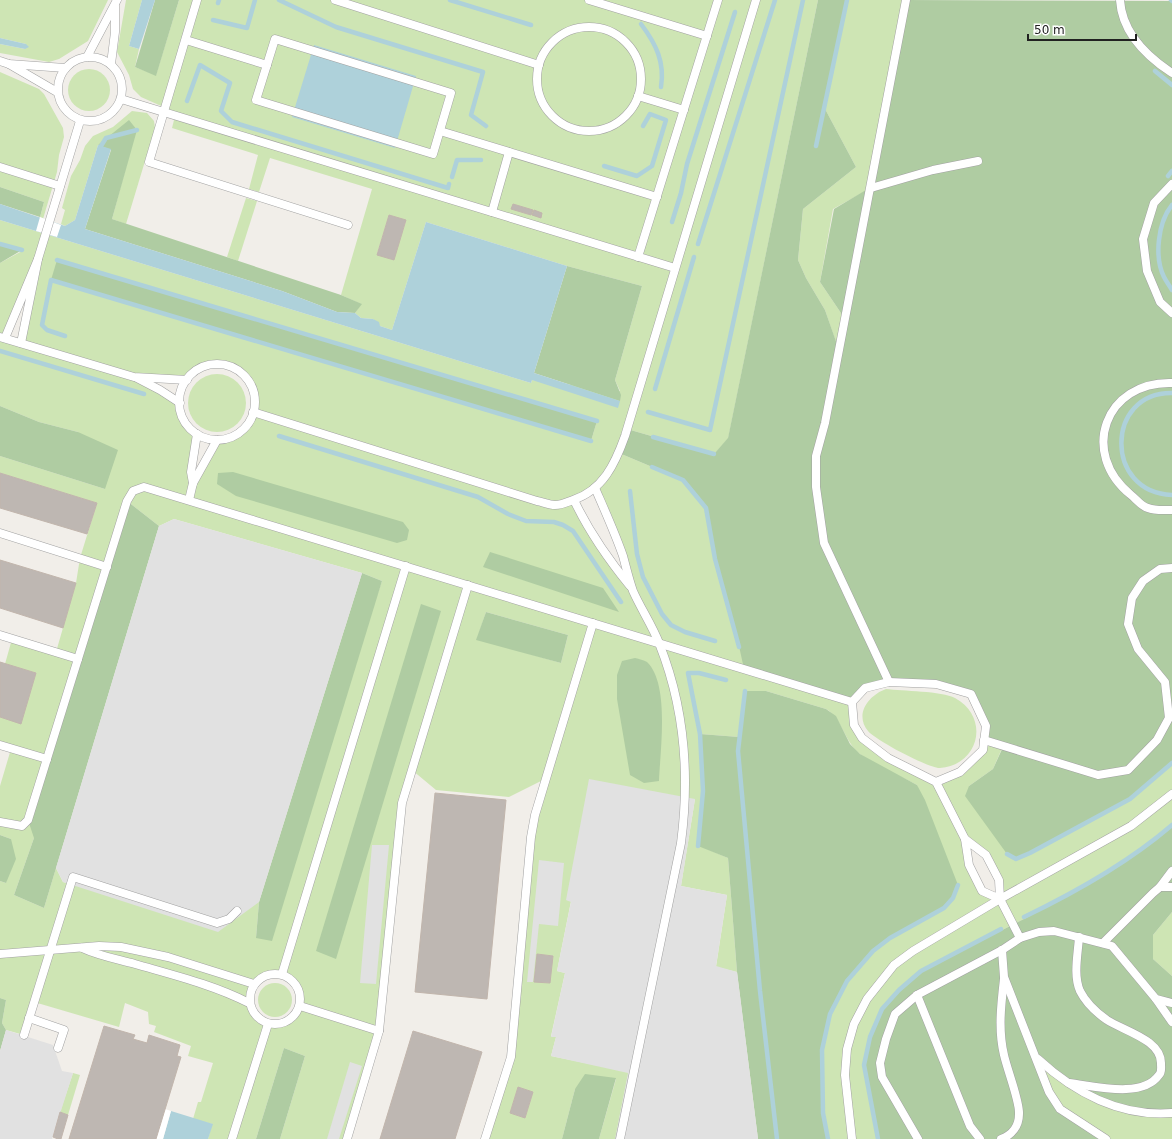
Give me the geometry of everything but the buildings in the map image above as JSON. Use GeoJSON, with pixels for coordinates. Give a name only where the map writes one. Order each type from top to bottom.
{"type":"FeatureCollection","features":[{"type":"Feature","properties":{"kind":"lane"},"geometry":{"type":"LineString","coordinates":[[197,0],[149,162],[348,224]]}},
{"type":"Feature","properties":{"kind":"lane"},"geometry":{"type":"LineString","coordinates":[[335,0],[539,65]]}},
{"type":"Feature","properties":{"kind":"lane"},"geometry":{"type":"LineString","coordinates":[[589,0],[707,36]]}},
{"type":"Feature","properties":{"kind":"lane"},"geometry":{"type":"LineString","coordinates":[[638,257],[718,0]]}},
{"type":"Feature","properties":{"kind":"lane"},"geometry":{"type":"LineString","coordinates":[[253,412],[484,483],[537,501],[556,505],[574,500],[596,488],[607,476],[619,453],[756,0]]}},
{"type":"Feature","properties":{"kind":"lane"},"geometry":{"type":"LineString","coordinates":[[889,682],[824,543],[816,487],[816,456],[825,423],[906,0]]}},
{"type":"Feature","properties":{"kind":"lane"},"geometry":{"type":"LineString","coordinates":[[1120,0],[1120,8],[1130,34],[1150,59],[1172,74]]}},
{"type":"Feature","properties":{"kind":"lane"},"geometry":{"type":"LineString","coordinates":[[87,57],[116,3]]}},
{"type":"Feature","properties":{"kind":"lane"},"geometry":{"type":"LineString","coordinates":[[111,64],[115,32],[116,3]]}},
{"type":"Feature","properties":{"kind":"lane"},"geometry":{"type":"LineString","coordinates":[[585,27],[608,30],[626,42],[637,60],[641,80],[638,96],[632,109],[616,124],[596,131],[574,130],[555,119],[542,102],[537,81],[539,65],[546,49],[563,34],[585,27]]}},
{"type":"Feature","properties":{"kind":"lane"},"geometry":{"type":"LineString","coordinates":[[275,39],[451,93],[433,154],[256,100],[267,65],[275,39]]}},
{"type":"Feature","properties":{"kind":"lane"},"geometry":{"type":"LineString","coordinates":[[186,40],[267,65]]}},
{"type":"Feature","properties":{"kind":"lane"},"geometry":{"type":"LineString","coordinates":[[87,57],[100,58],[111,64],[119,74],[122,86],[121,99],[115,110],[105,118],[92,122],[80,121],[68,114],[60,104],[57,92],[58,79],[64,68],[74,60],[87,57]]}},
{"type":"Feature","properties":{"kind":"lane"},"geometry":{"type":"LineString","coordinates":[[0,62],[8,64],[64,68]]}},
{"type":"Feature","properties":{"kind":"lane"},"geometry":{"type":"LineString","coordinates":[[8,64],[57,92]]}},
{"type":"Feature","properties":{"kind":"lane"},"geometry":{"type":"LineString","coordinates":[[638,96],[684,110]]}},
{"type":"Feature","properties":{"kind":"lane"},"geometry":{"type":"LineString","coordinates":[[121,99],[675,268]]}},
{"type":"Feature","properties":{"kind":"lane"},"geometry":{"type":"LineString","coordinates":[[21,343],[38,259],[80,121]]}},
{"type":"Feature","properties":{"kind":"lane"},"geometry":{"type":"LineString","coordinates":[[440,131],[657,197]]}},
{"type":"Feature","properties":{"kind":"lane"},"geometry":{"type":"LineString","coordinates":[[492,212],[510,152]]}},
{"type":"Feature","properties":{"kind":"lane"},"geometry":{"type":"LineString","coordinates":[[871,188],[933,170],[978,161]]}},
{"type":"Feature","properties":{"kind":"lane"},"geometry":{"type":"LineString","coordinates":[[0,167],[60,186]]}},
{"type":"Feature","properties":{"kind":"lane"},"geometry":{"type":"LineString","coordinates":[[1172,184],[1154,203],[1142,239],[1147,271],[1160,302],[1172,313]]}},
{"type":"Feature","properties":{"kind":"lane"},"geometry":{"type":"LineString","coordinates":[[38,259],[2,338],[134,377],[160,390],[180,404]]}},
{"type":"Feature","properties":{"kind":"lane"},"geometry":{"type":"LineString","coordinates":[[215,364],[228,365],[240,372],[250,382],[254,394],[253,412],[250,421],[242,431],[230,438],[217,440],[197,434],[187,425],[181,413],[180,404],[183,386],[187,380],[190,375],[202,367],[215,364]]}},
{"type":"Feature","properties":{"kind":"lane"},"geometry":{"type":"LineString","coordinates":[[134,377],[187,380]]}},
{"type":"Feature","properties":{"kind":"lane"},"geometry":{"type":"LineString","coordinates":[[1172,383],[1164,382],[1142,388],[1124,396],[1104,429],[1103,455],[1118,485],[1147,508],[1172,510]]}},
{"type":"Feature","properties":{"kind":"lane"},"geometry":{"type":"LineString","coordinates":[[193,483],[191,472],[197,434]]}},
{"type":"Feature","properties":{"kind":"lane"},"geometry":{"type":"LineString","coordinates":[[188,500],[193,483],[217,440]]}},
{"type":"Feature","properties":{"kind":"lane"},"geometry":{"type":"LineString","coordinates":[[0,822],[22,826],[28,820],[127,501],[134,491],[144,487],[852,702]]}},
{"type":"Feature","properties":{"kind":"lane"},"geometry":{"type":"LineString","coordinates":[[596,488],[622,555],[633,591],[659,643],[675,691],[686,770],[685,809],[680,843],[620,1139]]}},
{"type":"Feature","properties":{"kind":"lane"},"geometry":{"type":"LineString","coordinates":[[574,500],[588,528],[605,555],[633,591]]}},
{"type":"Feature","properties":{"kind":"lane"},"geometry":{"type":"LineString","coordinates":[[0,534],[107,567]]}},
{"type":"Feature","properties":{"kind":"lane"},"geometry":{"type":"LineString","coordinates":[[282,974],[406,566]]}},
{"type":"Feature","properties":{"kind":"lane"},"geometry":{"type":"LineString","coordinates":[[984,740],[1098,775],[1128,770],[1157,740],[1169,718],[1165,682],[1138,649],[1128,624],[1132,598],[1143,581],[1160,569],[1172,568]]}},
{"type":"Feature","properties":{"kind":"lane"},"geometry":{"type":"LineString","coordinates":[[347,1139],[379,1031],[402,804],[468,585]]}},
{"type":"Feature","properties":{"kind":"lane"},"geometry":{"type":"LineString","coordinates":[[485,1139],[511,1057],[534,815],[593,623]]}},
{"type":"Feature","properties":{"kind":"lane"},"geometry":{"type":"LineString","coordinates":[[0,635],[78,658]]}},
{"type":"Feature","properties":{"kind":"lane"},"geometry":{"type":"LineString","coordinates":[[936,782],[960,772],[983,750],[986,726],[971,694],[936,684],[889,682],[865,688],[852,702],[854,725],[862,738],[888,758],[936,782],[965,839],[969,865],[982,891],[1000,899]]}},
{"type":"Feature","properties":{"kind":"lane"},"geometry":{"type":"LineString","coordinates":[[0,745],[47,759]]}},
{"type":"Feature","properties":{"kind":"lane"},"geometry":{"type":"LineString","coordinates":[[852,1139],[845,1075],[847,1049],[854,1024],[867,999],[894,965],[913,951],[1000,899],[1131,826],[1172,794]]}},
{"type":"Feature","properties":{"kind":"lane"},"geometry":{"type":"LineString","coordinates":[[965,839],[986,855],[999,880],[1000,899],[1020,938]]}},
{"type":"Feature","properties":{"kind":"lane"},"geometry":{"type":"LineString","coordinates":[[1103,943],[1160,887],[1172,871]]}},
{"type":"Feature","properties":{"kind":"lane"},"geometry":{"type":"LineString","coordinates":[[24,1035],[73,877],[217,923],[229,919],[237,911]]}},
{"type":"Feature","properties":{"kind":"lane"},"geometry":{"type":"LineString","coordinates":[[1160,887],[1172,887]]}},
{"type":"Feature","properties":{"kind":"lane"},"geometry":{"type":"LineString","coordinates":[[918,1139],[882,1077],[880,1063],[886,1039],[895,1014],[917,995],[1002,950],[1020,938],[1039,932],[1054,931],[1112,946],[1156,999],[1172,1022]]}},
{"type":"Feature","properties":{"kind":"lane"},"geometry":{"type":"LineString","coordinates":[[1069,1084],[1109,1089],[1135,1089],[1151,1084],[1161,1074],[1161,1060],[1157,1049],[1147,1040],[1106,1020],[1091,1007],[1080,991],[1076,972],[1079,937]]}},
{"type":"Feature","properties":{"kind":"lane"},"geometry":{"type":"LineString","coordinates":[[0,954],[99,946],[121,947],[159,955],[254,984]]}},
{"type":"Feature","properties":{"kind":"lane"},"geometry":{"type":"LineString","coordinates":[[81,948],[100,956],[136,965],[231,994],[249,1003]]}},
{"type":"Feature","properties":{"kind":"lane"},"geometry":{"type":"LineString","coordinates":[[1001,1139],[1009,1136],[1017,1125],[1020,1113],[1003,1055],[1000,1022],[1004,976],[1002,950]]}},
{"type":"Feature","properties":{"kind":"lane"},"geometry":{"type":"LineString","coordinates":[[282,974],[290,979],[297,987],[300,996],[300,1006],[295,1015],[287,1022],[278,1025],[268,1024],[259,1020],[252,1012],[249,1003],[250,993],[254,984],[266,976],[282,974]]}},
{"type":"Feature","properties":{"kind":"lane"},"geometry":{"type":"LineString","coordinates":[[1004,976],[1049,1092],[1060,1109],[1106,1139]]}},
{"type":"Feature","properties":{"kind":"lane"},"geometry":{"type":"LineString","coordinates":[[917,995],[970,1126],[980,1139]]}},
{"type":"Feature","properties":{"kind":"lane"},"geometry":{"type":"LineString","coordinates":[[1156,999],[1172,1003]]}},
{"type":"Feature","properties":{"kind":"lane"},"geometry":{"type":"LineString","coordinates":[[300,1006],[379,1031]]}},
{"type":"Feature","properties":{"kind":"lane"},"geometry":{"type":"LineString","coordinates":[[29,1018],[64,1030],[58,1048]]}},
{"type":"Feature","properties":{"kind":"lane"},"geometry":{"type":"LineString","coordinates":[[232,1139],[268,1024]]}},
{"type":"Feature","properties":{"kind":"lane"},"geometry":{"type":"LineString","coordinates":[[1036,1058],[1069,1084],[1096,1099],[1125,1110],[1153,1114],[1172,1113]]}},
{"type":"Feature","properties":{"kind":"green space"},"geometry":{"type":"Polygon","coordinates":[[[0,0],[108,0],[88,41],[59,59],[49,62],[0,53],[0,44],[25,49],[26,44],[0,38],[0,0]]]}},
{"type":"Feature","properties":{"kind":"green space"},"geometry":{"type":"Polygon","coordinates":[[[126,0],[142,0],[129,46],[139,49],[135,67],[156,75],[179,0],[818,0],[728,439],[714,454],[627,429],[619,453],[683,480],[706,508],[715,559],[734,623],[745,669],[852,702],[854,725],[888,758],[936,782],[960,772],[983,750],[984,740],[1003,746],[993,769],[969,786],[1130,799],[1172,763],[1172,825],[1114,868],[1083,887],[1051,905],[921,971],[899,990],[882,1010],[867,1088],[878,1139],[828,1139],[824,1113],[822,1062],[825,1038],[831,1014],[841,991],[855,970],[882,945],[908,928],[944,908],[917,785],[881,767],[860,754],[851,744],[836,718],[826,709],[766,691],[739,737],[700,734],[703,791],[698,845],[728,858],[737,972],[716,967],[727,895],[681,886],[695,799],[567,900],[571,901],[557,971],[565,973],[551,1036],[556,1037],[551,1056],[634,1073],[620,1139],[599,1139],[616,1079],[575,1089],[562,1139],[485,1139],[511,1057],[531,837],[545,779],[509,797],[436,790],[412,770],[402,804],[379,1031],[347,1139],[280,1139],[305,1056],[284,1048],[256,1139],[208,1139],[212,1124],[193,1119],[198,1102],[201,1102],[213,1063],[188,1056],[191,1046],[154,1032],[156,1026],[149,1024],[148,1012],[125,1003],[119,1027],[34,1002],[24,1035],[6,1030],[2,1023],[6,1000],[0,998],[0,881],[6,883],[11,839],[0,835],[0,786],[11,749],[0,745],[0,717],[21,723],[36,673],[5,664],[12,639],[56,652],[76,583],[80,558],[97,503],[0,473],[0,456],[105,489],[78,432],[39,422],[0,406],[0,263],[22,251],[0,244],[0,220],[531,383],[532,380],[620,391],[615,380],[642,286],[567,266],[426,222],[392,330],[380,326],[373,319],[361,318],[355,313],[361,304],[341,295],[372,189],[270,158],[259,192],[249,189],[258,155],[172,128],[174,120],[181,118],[177,113],[141,97],[133,89],[129,75],[117,52],[126,0]],[[513,204],[512,209],[531,215],[532,210],[513,204]],[[389,215],[377,254],[393,260],[406,221],[389,215]],[[37,262],[5,338],[21,343],[37,262]],[[52,280],[591,441],[597,421],[52,280]],[[215,364],[196,371],[187,380],[135,377],[180,403],[185,420],[197,434],[193,483],[217,440],[234,434],[246,425],[253,414],[255,401],[253,388],[245,377],[232,369],[215,364]],[[596,488],[575,500],[632,589],[596,488]],[[127,501],[34,838],[14,895],[44,908],[56,868],[63,882],[71,884],[241,896],[259,902],[256,938],[382,581],[362,573],[174,519],[159,526],[127,501]],[[486,612],[477,639],[561,663],[568,635],[486,612]],[[966,839],[969,865],[982,891],[1000,899],[995,871],[987,858],[966,839]],[[537,954],[534,981],[549,983],[553,956],[537,954]],[[271,974],[254,985],[249,997],[249,1003],[256,1016],[268,1025],[280,1025],[290,1020],[297,1010],[300,999],[297,987],[288,978],[271,974]],[[518,1087],[510,1113],[525,1118],[533,1092],[518,1087]]]}},
{"type":"Feature","properties":{"kind":"green space"},"geometry":{"type":"Polygon","coordinates":[[[155,0],[179,0],[156,76],[135,67],[155,0]]]}},
{"type":"Feature","properties":{"kind":"green space"},"geometry":{"type":"Polygon","coordinates":[[[818,0],[847,0],[824,107],[856,167],[803,209],[798,260],[806,278],[825,310],[839,350],[845,319],[820,282],[834,209],[871,187],[906,0],[1172,1],[1172,763],[1130,799],[1030,853],[1016,859],[1007,854],[965,796],[969,786],[993,769],[1003,747],[984,740],[986,726],[971,694],[936,684],[889,682],[865,688],[852,702],[744,669],[734,623],[715,559],[706,508],[683,480],[619,453],[627,429],[714,454],[728,438],[818,0]]]}},
{"type":"Feature","properties":{"kind":"green space"},"geometry":{"type":"Polygon","coordinates":[[[847,0],[906,0],[871,188],[833,209],[820,282],[845,319],[839,351],[825,310],[806,278],[798,260],[803,209],[856,167],[824,107],[847,0]]]}},
{"type":"Feature","properties":{"kind":"green space"},"geometry":{"type":"Polygon","coordinates":[[[85,69],[93,69],[101,72],[107,78],[110,90],[107,102],[101,108],[93,111],[85,111],[77,108],[71,102],[68,94],[68,86],[71,78],[77,72],[85,69]]]}},
{"type":"Feature","properties":{"kind":"green space"},"geometry":{"type":"Polygon","coordinates":[[[0,72],[39,89],[44,94],[63,128],[64,137],[59,155],[57,172],[43,219],[40,217],[44,202],[0,187],[0,72]]]}},
{"type":"Feature","properties":{"kind":"green space"},"geometry":{"type":"Polygon","coordinates":[[[132,111],[147,113],[154,121],[155,128],[126,224],[112,219],[136,130],[98,145],[75,220],[65,226],[61,224],[65,210],[62,208],[71,176],[80,160],[85,146],[93,136],[113,127],[132,111]]]}},
{"type":"Feature","properties":{"kind":"green space"},"geometry":{"type":"Polygon","coordinates":[[[129,120],[137,130],[112,219],[341,295],[362,304],[355,313],[337,312],[282,291],[85,229],[111,150],[98,145],[129,120]]]}},
{"type":"Feature","properties":{"kind":"green space"},"geometry":{"type":"Polygon","coordinates":[[[0,187],[44,202],[40,217],[0,204],[0,187]]]}},
{"type":"Feature","properties":{"kind":"green space"},"geometry":{"type":"Polygon","coordinates":[[[246,198],[257,201],[238,261],[227,257],[246,198]]]}},
{"type":"Feature","properties":{"kind":"green space"},"geometry":{"type":"Polygon","coordinates":[[[0,244],[22,250],[0,263],[0,244]]]}},
{"type":"Feature","properties":{"kind":"green space"},"geometry":{"type":"Polygon","coordinates":[[[57,260],[597,421],[591,441],[51,280],[57,260]]]}},
{"type":"Feature","properties":{"kind":"green space"},"geometry":{"type":"Polygon","coordinates":[[[567,266],[642,286],[615,380],[621,395],[620,401],[534,373],[567,266]]]}},
{"type":"Feature","properties":{"kind":"green space"},"geometry":{"type":"Polygon","coordinates":[[[211,374],[223,374],[238,382],[246,397],[246,409],[238,424],[223,432],[211,432],[196,424],[188,409],[188,397],[196,382],[211,374]]]}},
{"type":"Feature","properties":{"kind":"green space"},"geometry":{"type":"Polygon","coordinates":[[[0,406],[39,422],[78,432],[118,450],[105,489],[0,456],[0,406]]]}},
{"type":"Feature","properties":{"kind":"green space"},"geometry":{"type":"Polygon","coordinates":[[[233,472],[403,522],[409,530],[407,540],[397,543],[236,496],[217,484],[218,473],[233,472]]]}},
{"type":"Feature","properties":{"kind":"green space"},"geometry":{"type":"Polygon","coordinates":[[[127,501],[159,526],[44,908],[14,895],[34,838],[28,820],[127,501]]]}},
{"type":"Feature","properties":{"kind":"green space"},"geometry":{"type":"Polygon","coordinates":[[[490,552],[603,588],[619,612],[483,567],[490,552]]]}},
{"type":"Feature","properties":{"kind":"green space"},"geometry":{"type":"Polygon","coordinates":[[[362,573],[382,581],[272,941],[256,938],[259,902],[362,573]]]}},
{"type":"Feature","properties":{"kind":"green space"},"geometry":{"type":"Polygon","coordinates":[[[421,604],[441,611],[336,959],[316,951],[421,604]]]}},
{"type":"Feature","properties":{"kind":"green space"},"geometry":{"type":"Polygon","coordinates":[[[486,612],[568,635],[561,663],[476,640],[486,612]]]}},
{"type":"Feature","properties":{"kind":"green space"},"geometry":{"type":"Polygon","coordinates":[[[635,658],[647,662],[654,672],[659,686],[661,701],[662,736],[659,781],[644,783],[630,775],[617,699],[617,675],[622,661],[635,658]]]}},
{"type":"Feature","properties":{"kind":"green space"},"geometry":{"type":"Polygon","coordinates":[[[886,689],[941,694],[955,698],[966,706],[973,717],[976,728],[976,739],[972,750],[954,765],[940,768],[915,759],[881,741],[868,731],[864,725],[863,712],[869,700],[886,689]]]}},
{"type":"Feature","properties":{"kind":"green space"},"geometry":{"type":"Polygon","coordinates":[[[745,691],[766,691],[826,709],[836,716],[850,744],[860,754],[917,785],[925,800],[958,885],[953,898],[944,908],[890,938],[873,951],[847,981],[830,1014],[822,1051],[823,1113],[828,1139],[758,1139],[737,972],[728,858],[698,846],[703,791],[700,734],[739,737],[745,691]]]}},
{"type":"Feature","properties":{"kind":"green space"},"geometry":{"type":"Polygon","coordinates":[[[1172,825],[1172,912],[1153,935],[1153,959],[1172,976],[1172,1113],[1153,1114],[1096,1099],[1037,1059],[1060,1109],[1106,1139],[878,1139],[864,1065],[870,1037],[882,1009],[899,990],[921,971],[1051,905],[1083,887],[1114,868],[1172,825]]]}},
{"type":"Feature","properties":{"kind":"green space"},"geometry":{"type":"Polygon","coordinates":[[[0,835],[11,839],[16,859],[6,883],[0,881],[0,835]]]}},
{"type":"Feature","properties":{"kind":"green space"},"geometry":{"type":"Polygon","coordinates":[[[1172,912],[1172,976],[1153,959],[1153,935],[1172,912]]]}},
{"type":"Feature","properties":{"kind":"green space"},"geometry":{"type":"Polygon","coordinates":[[[272,983],[278,983],[282,984],[289,990],[292,1000],[291,1007],[285,1014],[278,1017],[272,1017],[268,1016],[261,1010],[258,1003],[258,997],[259,993],[265,986],[272,983]]]}},
{"type":"Feature","properties":{"kind":"green space"},"geometry":{"type":"Polygon","coordinates":[[[0,998],[6,1000],[2,1023],[6,1030],[0,1051],[0,998]]]}},
{"type":"Feature","properties":{"kind":"green space"},"geometry":{"type":"Polygon","coordinates":[[[284,1048],[305,1056],[280,1139],[256,1139],[284,1048]]]}},
{"type":"Feature","properties":{"kind":"green space"},"geometry":{"type":"Polygon","coordinates":[[[1036,1058],[1172,1113],[1172,1139],[1106,1139],[1060,1109],[1036,1058]]]}},
{"type":"Feature","properties":{"kind":"green space"},"geometry":{"type":"Polygon","coordinates":[[[73,1073],[80,1075],[68,1115],[60,1112],[73,1073]]]}},
{"type":"Feature","properties":{"kind":"green space"},"geometry":{"type":"Polygon","coordinates":[[[585,1074],[616,1078],[599,1139],[562,1139],[575,1089],[585,1074]]]}},
{"type":"Feature","properties":{"kind":"shaded area"},"geometry":{"type":"Polygon","coordinates":[[[174,519],[362,573],[259,902],[218,932],[63,882],[56,868],[159,526],[174,519]]]}},
{"type":"Feature","properties":{"kind":"shaded area"},"geometry":{"type":"Polygon","coordinates":[[[589,779],[695,799],[681,886],[727,895],[716,966],[737,972],[758,1139],[615,1139],[628,1073],[551,1056],[556,1037],[551,1037],[565,973],[557,971],[571,902],[566,900],[589,779]]]}},
{"type":"Feature","properties":{"kind":"shaded area"},"geometry":{"type":"Polygon","coordinates":[[[372,845],[389,845],[376,984],[360,983],[372,845]]]}},
{"type":"Feature","properties":{"kind":"shaded area"},"geometry":{"type":"Polygon","coordinates":[[[539,860],[564,863],[558,926],[539,924],[533,982],[527,982],[539,860]]]}},
{"type":"Feature","properties":{"kind":"shaded area"},"geometry":{"type":"Polygon","coordinates":[[[6,1030],[53,1045],[62,1071],[73,1073],[52,1139],[0,1139],[0,1051],[6,1030]]]}},
{"type":"Feature","properties":{"kind":"shaded area"},"geometry":{"type":"Polygon","coordinates":[[[350,1062],[362,1066],[339,1139],[327,1139],[350,1062]]]}},
{"type":"Feature","properties":{"kind":"water"},"geometry":{"type":"Polygon","coordinates":[[[142,0],[155,0],[139,49],[129,46],[142,0]]]}},
{"type":"Feature","properties":{"kind":"water"},"geometry":{"type":"Polygon","coordinates":[[[0,38],[26,44],[29,47],[25,49],[0,44],[0,38]]]}},
{"type":"Feature","properties":{"kind":"water"},"geometry":{"type":"Polygon","coordinates":[[[314,45],[416,76],[395,148],[292,117],[314,45]]]}},
{"type":"Feature","properties":{"kind":"water"},"geometry":{"type":"Polygon","coordinates":[[[98,145],[111,149],[85,229],[282,291],[337,312],[355,313],[361,318],[373,319],[379,322],[380,326],[392,330],[426,222],[567,266],[534,373],[620,401],[618,408],[532,380],[531,383],[0,220],[0,204],[65,226],[75,220],[98,145]]]}},
{"type":"Feature","properties":{"kind":"water"},"geometry":{"type":"Polygon","coordinates":[[[171,1111],[213,1124],[208,1139],[163,1139],[171,1111]]]}},
{"type":"Feature","properties":{"kind":"pier"},"geometry":{"type":"Polygon","coordinates":[[[40,217],[61,225],[57,237],[36,231],[40,217]]]}},
{"type":"Feature","properties":{"kind":"pier"},"geometry":{"type":"Polygon","coordinates":[[[165,1109],[171,1111],[163,1139],[156,1139],[165,1109]]]}},
{"type":"Feature","properties":{"kind":"waterway"},"geometry":{"type":"LineString","coordinates":[[213,20],[247,28],[255,0]]}},
{"type":"Feature","properties":{"kind":"waterway"},"geometry":{"type":"LineString","coordinates":[[279,0],[336,27],[483,72],[471,115],[486,126]]}},
{"type":"Feature","properties":{"kind":"waterway"},"geometry":{"type":"LineString","coordinates":[[450,0],[531,25]]}},
{"type":"Feature","properties":{"kind":"waterway"},"geometry":{"type":"LineString","coordinates":[[698,244],[775,0]]}},
{"type":"Feature","properties":{"kind":"waterway"},"geometry":{"type":"LineString","coordinates":[[648,412],[710,430],[803,0]]}},
{"type":"Feature","properties":{"kind":"waterway"},"geometry":{"type":"LineString","coordinates":[[816,146],[847,0]]}},
{"type":"Feature","properties":{"kind":"waterway"},"geometry":{"type":"LineString","coordinates":[[672,222],[681,193],[687,164],[735,12]]}},
{"type":"Feature","properties":{"kind":"waterway"},"geometry":{"type":"LineString","coordinates":[[641,24],[655,46],[658,54],[662,69],[661,87]]}},
{"type":"Feature","properties":{"kind":"waterway"},"geometry":{"type":"LineString","coordinates":[[187,101],[200,65],[230,83],[221,111],[232,122],[448,188],[449,184]]}},
{"type":"Feature","properties":{"kind":"waterway"},"geometry":{"type":"LineString","coordinates":[[1155,71],[1172,85]]}},
{"type":"Feature","properties":{"kind":"waterway"},"geometry":{"type":"LineString","coordinates":[[604,166],[637,176],[652,166],[666,120],[650,114],[643,126]]}},
{"type":"Feature","properties":{"kind":"waterway"},"geometry":{"type":"LineString","coordinates":[[101,146],[106,138],[137,130]]}},
{"type":"Feature","properties":{"kind":"waterway"},"geometry":{"type":"LineString","coordinates":[[452,177],[457,160],[481,160]]}},
{"type":"Feature","properties":{"kind":"waterway"},"geometry":{"type":"LineString","coordinates":[[1168,176],[1172,171]]}},
{"type":"Feature","properties":{"kind":"waterway"},"geometry":{"type":"LineString","coordinates":[[1172,205],[1163,221],[1158,250],[1161,269],[1172,290]]}},
{"type":"Feature","properties":{"kind":"waterway"},"geometry":{"type":"LineString","coordinates":[[0,244],[22,250]]}},
{"type":"Feature","properties":{"kind":"waterway"},"geometry":{"type":"LineString","coordinates":[[655,389],[694,257]]}},
{"type":"Feature","properties":{"kind":"waterway"},"geometry":{"type":"LineString","coordinates":[[57,260],[597,421]]}},
{"type":"Feature","properties":{"kind":"waterway"},"geometry":{"type":"LineString","coordinates":[[65,336],[47,330],[42,325],[51,280],[591,441]]}},
{"type":"Feature","properties":{"kind":"waterway"},"geometry":{"type":"LineString","coordinates":[[0,351],[144,394]]}},
{"type":"Feature","properties":{"kind":"waterway"},"geometry":{"type":"LineString","coordinates":[[1172,393],[1150,397],[1134,408],[1125,424],[1121,443],[1124,462],[1134,478],[1150,490],[1172,495]]}},
{"type":"Feature","properties":{"kind":"waterway"},"geometry":{"type":"LineString","coordinates":[[279,436],[478,497],[508,514],[526,521],[554,522],[563,525],[573,531],[621,602]]}},
{"type":"Feature","properties":{"kind":"waterway"},"geometry":{"type":"LineString","coordinates":[[653,437],[714,454]]}},
{"type":"Feature","properties":{"kind":"waterway"},"geometry":{"type":"LineString","coordinates":[[652,467],[683,480],[706,508],[715,559],[739,647]]}},
{"type":"Feature","properties":{"kind":"waterway"},"geometry":{"type":"LineString","coordinates":[[630,491],[637,554],[643,577],[662,614],[671,625],[685,632],[715,641]]}},
{"type":"Feature","properties":{"kind":"waterway"},"geometry":{"type":"LineString","coordinates":[[698,846],[703,791],[700,734],[688,673],[699,673],[726,680]]}},
{"type":"Feature","properties":{"kind":"waterway"},"geometry":{"type":"LineString","coordinates":[[745,691],[738,751],[760,991],[777,1139]]}},
{"type":"Feature","properties":{"kind":"waterway"},"geometry":{"type":"LineString","coordinates":[[1007,854],[1016,859],[1030,853],[1130,799],[1172,763]]}},
{"type":"Feature","properties":{"kind":"waterway"},"geometry":{"type":"LineString","coordinates":[[1024,917],[1101,876],[1138,852],[1172,825]]}},
{"type":"Feature","properties":{"kind":"waterway"},"geometry":{"type":"LineString","coordinates":[[828,1139],[823,1113],[822,1050],[830,1014],[847,981],[873,951],[890,938],[944,908],[953,898],[958,885]]}},
{"type":"Feature","properties":{"kind":"waterway"},"geometry":{"type":"LineString","coordinates":[[878,1139],[864,1065],[870,1037],[882,1009],[899,990],[921,971],[1001,929]]}}]}
